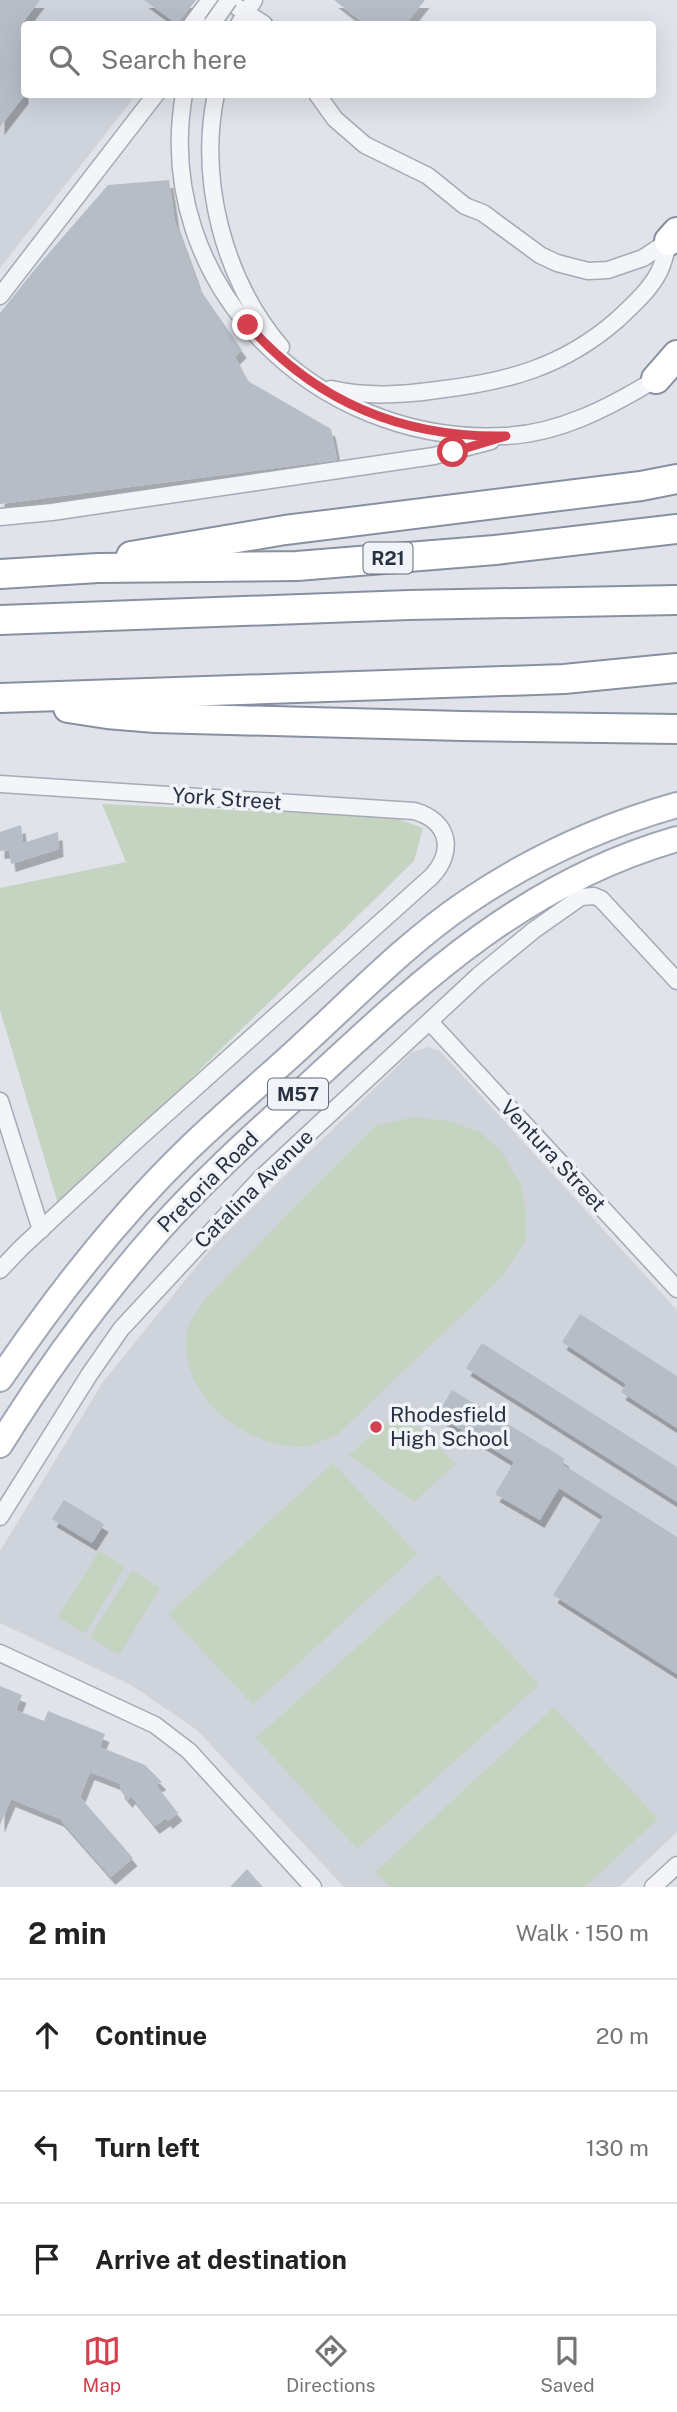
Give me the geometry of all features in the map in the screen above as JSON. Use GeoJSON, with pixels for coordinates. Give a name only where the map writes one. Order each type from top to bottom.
{"type":"FeatureCollection","features":[{"type":"Feature","properties":{"kind":"highway"},"geometry":{"type":"LineString","coordinates":[[667,373],[677,355]]}},
{"type":"Feature","properties":{"kind":"highway"},"geometry":{"type":"LineString","coordinates":[[99,568],[137,554],[285,530],[640,486],[677,478]]}},
{"type":"Feature","properties":{"kind":"highway"},"geometry":{"type":"LineString","coordinates":[[640,486],[677,487]]}},
{"type":"Feature","properties":{"kind":"highway","name":"R21"},"geometry":{"type":"LineString","coordinates":[[0,574],[99,568],[310,565],[495,550],[677,529]]}},
{"type":"Feature","properties":{"kind":"highway"},"geometry":{"type":"LineString","coordinates":[[0,620],[409,605],[677,600]]}},
{"type":"Feature","properties":{"kind":"highway"},"geometry":{"type":"LineString","coordinates":[[1,698],[564,679],[677,668]]}},
{"type":"Feature","properties":{"kind":"highway"},"geometry":{"type":"LineString","coordinates":[[1,698],[107,714],[155,718],[677,729]]}},
{"type":"Feature","properties":{"kind":"main road","name":"Pretoria Road"},"geometry":{"type":"LineString","coordinates":[[0,1379],[84,1265],[186,1150],[417,941],[465,903],[555,850],[638,817],[677,805]]}},
{"type":"Feature","properties":{"kind":"main road","name":"Pretoria Road"},"geometry":{"type":"LineString","coordinates":[[0,1445],[81,1327],[162,1227],[223,1164],[366,1031],[449,959],[519,909],[617,860],[677,839]]}},
{"type":"Feature","properties":{"kind":"street"},"geometry":{"type":"LineString","coordinates":[[194,21],[210,0]]}},
{"type":"Feature","properties":{"kind":"street"},"geometry":{"type":"LineString","coordinates":[[214,21],[228,0],[246,12]]}},
{"type":"Feature","properties":{"kind":"street"},"geometry":{"type":"LineString","coordinates":[[0,296],[153,98]]}},
{"type":"Feature","properties":{"kind":"street"},"geometry":{"type":"LineString","coordinates":[[183,98],[178,141],[180,178],[196,241],[207,266],[241,316],[267,345],[311,382],[338,399],[393,422],[457,436],[506,436]]}},
{"type":"Feature","properties":{"kind":"street"},"geometry":{"type":"LineString","coordinates":[[216,98],[211,137],[214,195],[226,247],[238,279],[273,338],[311,382],[352,393],[386,396],[486,383],[547,365],[583,346],[633,306],[650,287],[660,270],[673,237]]}},
{"type":"Feature","properties":{"kind":"street"},"geometry":{"type":"LineString","coordinates":[[320,98],[335,119],[365,145],[428,176],[465,206],[483,213],[540,255],[570,268],[608,270],[625,265],[655,252],[673,237]]}},
{"type":"Feature","properties":{"kind":"street"},"geometry":{"type":"LineString","coordinates":[[0,517],[52,512],[434,456],[506,436],[546,429],[599,410],[667,373]]}},
{"type":"Feature","properties":{"kind":"street","name":"York Street"},"geometry":{"type":"LineString","coordinates":[[0,784],[401,810],[424,814],[439,827],[447,844],[443,862],[431,877],[147,1131],[41,1230]]}},
{"type":"Feature","properties":{"kind":"street","name":"Catalina Avenue"},"geometry":{"type":"LineString","coordinates":[[0,1517],[121,1329],[261,1179],[478,976],[534,930],[581,897],[594,896],[601,899],[677,981]]}},
{"type":"Feature","properties":{"kind":"street","name":"Ventura Street"},"geometry":{"type":"LineString","coordinates":[[430,1022],[677,1289]]}},
{"type":"Feature","properties":{"kind":"street"},"geometry":{"type":"LineString","coordinates":[[0,1270],[41,1230],[1,1110]]}},
{"type":"Feature","properties":{"kind":"street"},"geometry":{"type":"LineString","coordinates":[[0,1653],[127,1711],[173,1737],[189,1751],[313,1887]]}},
{"type":"Feature","properties":{"kind":"street"},"geometry":{"type":"LineString","coordinates":[[653,1887],[677,1865]]}},
{"type":"Feature","properties":{"kind":"shaded area"},"geometry":{"type":"Polygon","coordinates":[[[0,0],[196,0],[179,21],[21,21],[21,98],[134,98],[0,268],[0,0]]]}},
{"type":"Feature","properties":{"kind":"shaded area","name":"Rhodesfield High School"},"geometry":{"type":"Polygon","coordinates":[[[428,1047],[440,1051],[677,1310],[677,1832],[619,1887],[344,1887],[197,1730],[131,1685],[0,1623],[0,1551],[103,1382],[212,1247],[411,1053],[428,1047]]]}},
{"type":"Feature","properties":{"kind":"green space"},"geometry":{"type":"Polygon","coordinates":[[[102,804],[393,817],[423,828],[414,861],[59,1207],[0,1010],[0,888],[126,862],[102,804]]]}},
{"type":"Feature","properties":{"kind":"green space"},"geometry":{"type":"Polygon","coordinates":[[[413,1117],[449,1121],[480,1132],[501,1151],[521,1184],[526,1213],[526,1241],[502,1277],[337,1435],[300,1447],[256,1437],[235,1426],[217,1411],[202,1393],[191,1373],[186,1351],[189,1325],[204,1300],[375,1126],[413,1117]]]}},
{"type":"Feature","properties":{"kind":"green space"},"geometry":{"type":"Polygon","coordinates":[[[401,1410],[456,1464],[414,1502],[349,1455],[401,1410]]]}},
{"type":"Feature","properties":{"kind":"green space"},"geometry":{"type":"Polygon","coordinates":[[[333,1463],[417,1554],[253,1705],[168,1614],[333,1463]]]}},
{"type":"Feature","properties":{"kind":"green space"},"geometry":{"type":"Polygon","coordinates":[[[99,1551],[125,1567],[85,1634],[58,1617],[99,1551]]]}},
{"type":"Feature","properties":{"kind":"green space"},"geometry":{"type":"Polygon","coordinates":[[[132,1570],[160,1588],[119,1655],[90,1637],[132,1570]]]}},
{"type":"Feature","properties":{"kind":"green space"},"geometry":{"type":"Polygon","coordinates":[[[438,1574],[539,1685],[357,1849],[256,1738],[438,1574]]]}},
{"type":"Feature","properties":{"kind":"green space"},"geometry":{"type":"Polygon","coordinates":[[[554,1707],[658,1819],[585,1887],[390,1887],[375,1872],[554,1707]]]}},
{"type":"Feature","properties":{"kind":"building"},"geometry":{"type":"Polygon","coordinates":[[[0,0],[40,0],[24,21],[21,21],[22,98],[0,127],[0,0]]]}},
{"type":"Feature","properties":{"kind":"building"},"geometry":{"type":"Polygon","coordinates":[[[144,0],[196,0],[179,21],[173,21],[144,0]]]}},
{"type":"Feature","properties":{"kind":"building"},"geometry":{"type":"Polygon","coordinates":[[[334,0],[425,0],[408,21],[361,21],[334,0]]]}},
{"type":"Feature","properties":{"kind":"building"},"geometry":{"type":"Polygon","coordinates":[[[169,180],[175,222],[199,288],[242,350],[235,357],[248,381],[331,429],[337,460],[0,504],[0,313],[108,185],[169,180]]]}},
{"type":"Feature","properties":{"kind":"building"},"geometry":{"type":"Polygon","coordinates":[[[21,825],[23,843],[58,832],[59,849],[11,864],[9,850],[0,851],[0,832],[21,825]]]}},
{"type":"Feature","properties":{"kind":"building"},"geometry":{"type":"Polygon","coordinates":[[[580,1314],[677,1376],[677,1428],[621,1392],[626,1384],[562,1342],[580,1314]]]}},
{"type":"Feature","properties":{"kind":"building"},"geometry":{"type":"Polygon","coordinates":[[[482,1343],[677,1467],[677,1502],[466,1368],[482,1343]]]}},
{"type":"Feature","properties":{"kind":"building"},"geometry":{"type":"Polygon","coordinates":[[[452,1390],[565,1459],[562,1464],[677,1537],[677,1674],[553,1595],[603,1516],[559,1488],[540,1520],[495,1494],[514,1462],[437,1415],[452,1390]]]}},
{"type":"Feature","properties":{"kind":"building"},"geometry":{"type":"Polygon","coordinates":[[[64,1500],[104,1524],[92,1543],[52,1519],[64,1500]]]}},
{"type":"Feature","properties":{"kind":"building"},"geometry":{"type":"Polygon","coordinates":[[[0,1686],[22,1695],[16,1710],[44,1721],[48,1711],[105,1734],[100,1747],[145,1765],[162,1782],[156,1785],[178,1813],[155,1826],[131,1796],[128,1800],[120,1790],[121,1784],[90,1772],[80,1797],[133,1858],[111,1877],[60,1819],[11,1799],[0,1825],[0,1686]]]}},
{"type":"Feature","properties":{"kind":"building"},"geometry":{"type":"Polygon","coordinates":[[[247,1869],[263,1887],[230,1887],[247,1869]]]}},
{"type":"Feature","properties":{"kind":"place","name":"Rhodesfield High School"},"geometry":{"type":"Point","coordinates":[376,1427]}},
{"type":"Feature","properties":{"kind":"route"},"geometry":{"type":"LineString","coordinates":[[248,325],[288,365],[327,393],[361,410],[427,431],[457,436],[506,436],[453,452]]}}]}
